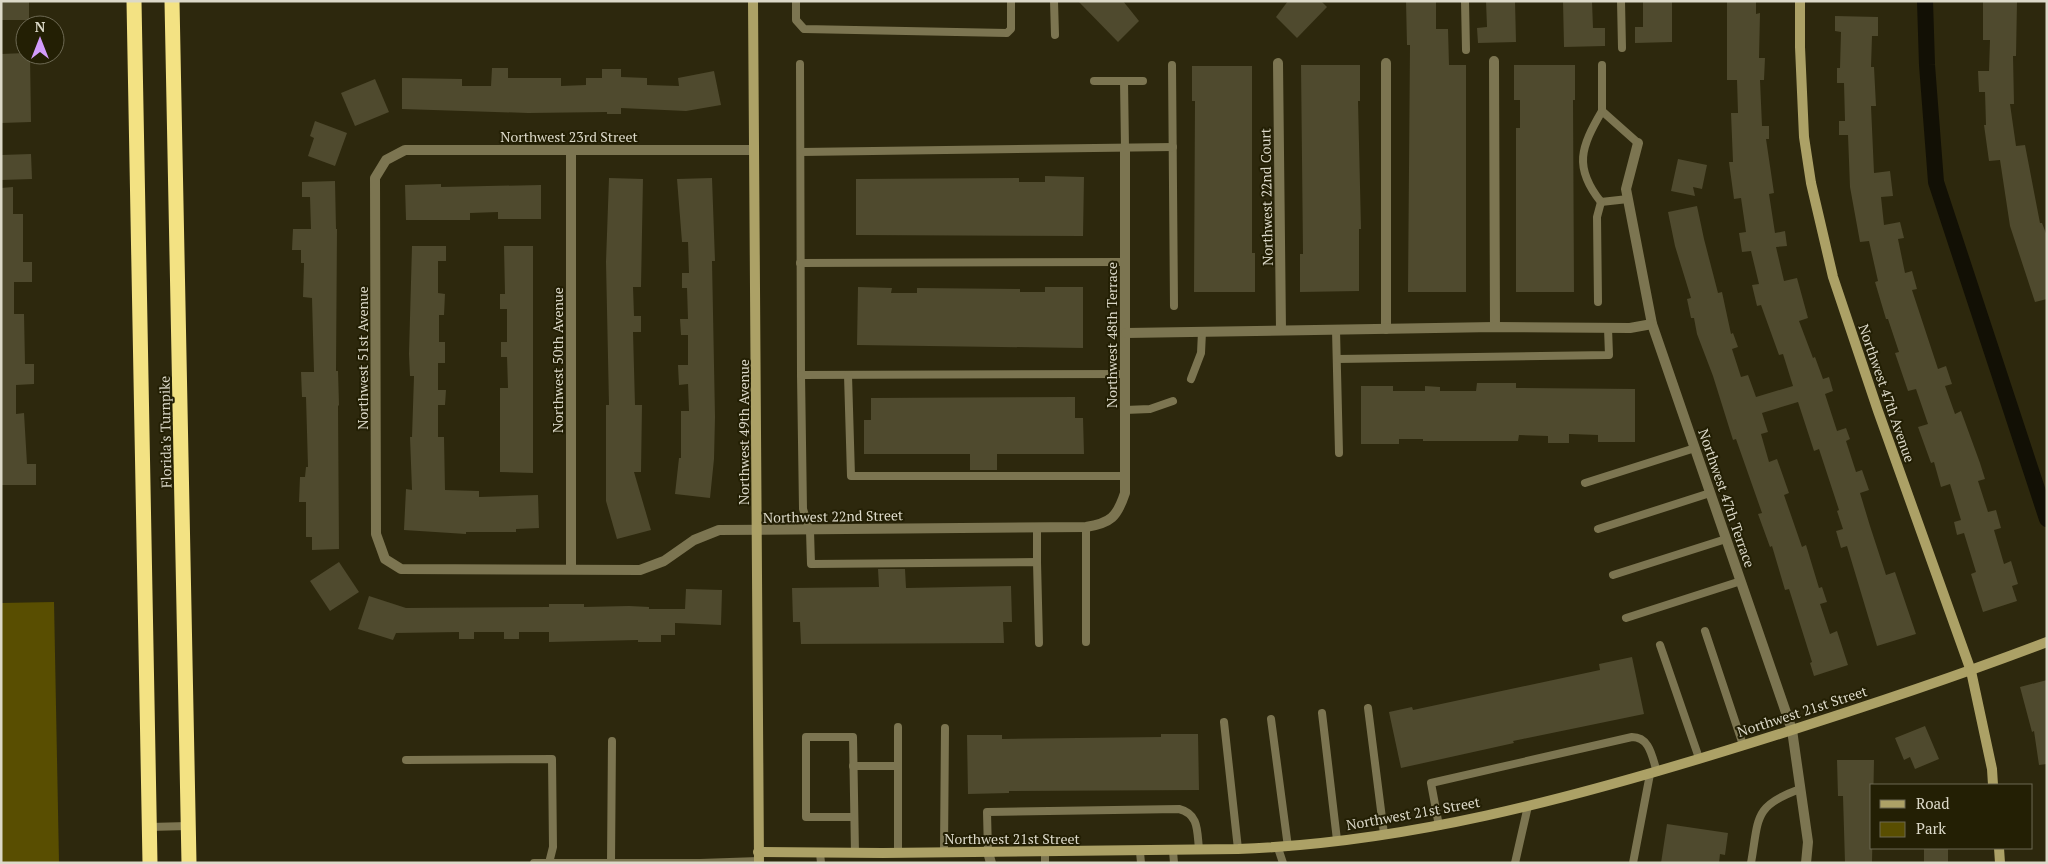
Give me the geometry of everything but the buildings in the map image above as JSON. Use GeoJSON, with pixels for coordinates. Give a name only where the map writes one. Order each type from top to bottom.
{"type":"FeatureCollection","features":[{"type":"Feature","properties":{"kind":"highway","name":"Florida's Turnpike"},"geometry":{"type":"LineString","coordinates":[[134,1],[150,863]]}},
{"type":"Feature","properties":{"kind":"highway","name":"Florida's Turnpike"},"geometry":{"type":"LineString","coordinates":[[172,1],[189,863]]}},
{"type":"Feature","properties":{"kind":"street","name":"Northwest 49th Avenue"},"geometry":{"type":"LineString","coordinates":[[753,1],[758,858]]}},
{"type":"Feature","properties":{"kind":"street","name":"Northwest 47th Avenue"},"geometry":{"type":"LineString","coordinates":[[1800,1],[1804,137],[1811,183],[1833,276],[1878,411],[1971,671],[1992,769],[1993,784]]}},
{"type":"Feature","properties":{"kind":"street"},"geometry":{"type":"LineString","coordinates":[[1494,61],[1495,327]]}},
{"type":"Feature","properties":{"kind":"street","name":"Northwest 22nd Court"},"geometry":{"type":"LineString","coordinates":[[1278,63],[1281,330]]}},
{"type":"Feature","properties":{"kind":"street"},"geometry":{"type":"LineString","coordinates":[[1386,63],[1386,329]]}},
{"type":"Feature","properties":{"kind":"street","name":"Northwest 47th Terrace"},"geometry":{"type":"LineString","coordinates":[[1638,144],[1626,189],[1652,324],[1792,730],[1808,842],[1806,863]]}},
{"type":"Feature","properties":{"kind":"street","name":"Northwest 48th Terrace"},"geometry":{"type":"LineString","coordinates":[[1112,518],[1120,507],[1125,493],[1125,148]]}},
{"type":"Feature","properties":{"kind":"street","name":"Northwest 23rd Street"},"geometry":{"type":"LineString","coordinates":[[386,160],[405,150],[754,150]]}},
{"type":"Feature","properties":{"kind":"street","name":"Northwest 50th Avenue"},"geometry":{"type":"LineString","coordinates":[[571,150],[571,569]]}},
{"type":"Feature","properties":{"kind":"street","name":"Northwest 51st Avenue"},"geometry":{"type":"LineString","coordinates":[[385,559],[376,534],[375,178],[386,160]]}},
{"type":"Feature","properties":{"kind":"street"},"geometry":{"type":"LineString","coordinates":[[1126,333],[1495,327],[1630,328],[1652,324]]}},
{"type":"Feature","properties":{"kind":"street","name":"Northwest 22nd Street"},"geometry":{"type":"LineString","coordinates":[[385,559],[401,568],[640,570],[664,561],[694,540],[719,530],[810,531],[1086,527],[1101,524],[1112,518]]}},
{"type":"Feature","properties":{"kind":"street","name":"Northwest 21st Street"},"geometry":{"type":"LineString","coordinates":[[758,858],[821,858],[855,853],[883,858],[898,853],[1238,850],[1283,847],[1439,826],[1528,806],[1653,773],[1792,730],[1971,671],[2047,642]]}},
{"type":"Feature","properties":{"kind":"street"},"geometry":{"type":"LineString","coordinates":[[1999,849],[2000,863]]}},
{"type":"Feature","properties":{"kind":"street"},"geometry":{"type":"LineString","coordinates":[[988,852],[991,863]]}},
{"type":"Feature","properties":{"kind":"lane"},"geometry":{"type":"LineString","coordinates":[[796,1],[796,20],[804,29],[1007,33],[1011,29],[1011,1]]}},
{"type":"Feature","properties":{"kind":"lane"},"geometry":{"type":"LineString","coordinates":[[1054,1],[1055,35]]}},
{"type":"Feature","properties":{"kind":"lane"},"geometry":{"type":"LineString","coordinates":[[1465,1],[1466,50]]}},
{"type":"Feature","properties":{"kind":"lane"},"geometry":{"type":"LineString","coordinates":[[1621,1],[1622,48]]}},
{"type":"Feature","properties":{"kind":"lane"},"geometry":{"type":"LineString","coordinates":[[800,64],[800,375],[803,509],[810,531],[811,564],[1037,562]]}},
{"type":"Feature","properties":{"kind":"lane"},"geometry":{"type":"LineString","coordinates":[[1172,65],[1174,306]]}},
{"type":"Feature","properties":{"kind":"lane"},"geometry":{"type":"LineString","coordinates":[[1598,302],[1597,217],[1600,202],[1589,187],[1585,177],[1584,154],[1587,137],[1602,111],[1602,65]]}},
{"type":"Feature","properties":{"kind":"lane"},"geometry":{"type":"LineString","coordinates":[[1094,81],[1143,81]]}},
{"type":"Feature","properties":{"kind":"lane"},"geometry":{"type":"LineString","coordinates":[[1124,81],[1125,148]]}},
{"type":"Feature","properties":{"kind":"lane"},"geometry":{"type":"LineString","coordinates":[[1602,111],[1638,144]]}},
{"type":"Feature","properties":{"kind":"lane"},"geometry":{"type":"LineString","coordinates":[[801,152],[1172,147]]}},
{"type":"Feature","properties":{"kind":"lane"},"geometry":{"type":"LineString","coordinates":[[1600,202],[1628,199]]}},
{"type":"Feature","properties":{"kind":"lane"},"geometry":{"type":"LineString","coordinates":[[800,263],[1125,262]]}},
{"type":"Feature","properties":{"kind":"lane"},"geometry":{"type":"LineString","coordinates":[[1336,359],[1609,355],[1608,328]]}},
{"type":"Feature","properties":{"kind":"lane"},"geometry":{"type":"LineString","coordinates":[[1336,330],[1339,453]]}},
{"type":"Feature","properties":{"kind":"lane"},"geometry":{"type":"LineString","coordinates":[[1191,379],[1200,353],[1202,332]]}},
{"type":"Feature","properties":{"kind":"lane"},"geometry":{"type":"LineString","coordinates":[[800,375],[1125,374]]}},
{"type":"Feature","properties":{"kind":"lane"},"geometry":{"type":"LineString","coordinates":[[848,375],[851,476],[1125,476]]}},
{"type":"Feature","properties":{"kind":"lane"},"geometry":{"type":"LineString","coordinates":[[1125,410],[1150,409],[1173,401]]}},
{"type":"Feature","properties":{"kind":"lane"},"geometry":{"type":"LineString","coordinates":[[1585,482],[1694,448]]}},
{"type":"Feature","properties":{"kind":"lane"},"geometry":{"type":"LineString","coordinates":[[1598,529],[1710,493]]}},
{"type":"Feature","properties":{"kind":"lane"},"geometry":{"type":"LineString","coordinates":[[1086,527],[1086,642]]}},
{"type":"Feature","properties":{"kind":"lane"},"geometry":{"type":"LineString","coordinates":[[1037,528],[1039,643]]}},
{"type":"Feature","properties":{"kind":"lane"},"geometry":{"type":"LineString","coordinates":[[1613,575],[1726,538]]}},
{"type":"Feature","properties":{"kind":"lane"},"geometry":{"type":"LineString","coordinates":[[1626,618],[1741,581]]}},
{"type":"Feature","properties":{"kind":"lane"},"geometry":{"type":"LineString","coordinates":[[1705,631],[1743,745]]}},
{"type":"Feature","properties":{"kind":"lane"},"geometry":{"type":"LineString","coordinates":[[1660,645],[1699,758]]}},
{"type":"Feature","properties":{"kind":"lane"},"geometry":{"type":"LineString","coordinates":[[1368,708],[1384,834]]}},
{"type":"Feature","properties":{"kind":"lane"},"geometry":{"type":"LineString","coordinates":[[1322,714],[1337,840]]}},
{"type":"Feature","properties":{"kind":"lane"},"geometry":{"type":"LineString","coordinates":[[1271,719],[1283,863]]}},
{"type":"Feature","properties":{"kind":"lane"},"geometry":{"type":"LineString","coordinates":[[1224,722],[1238,850]]}},
{"type":"Feature","properties":{"kind":"lane"},"geometry":{"type":"LineString","coordinates":[[898,727],[898,853]]}},
{"type":"Feature","properties":{"kind":"lane"},"geometry":{"type":"LineString","coordinates":[[944,852],[945,728]]}},
{"type":"Feature","properties":{"kind":"lane"},"geometry":{"type":"LineString","coordinates":[[854,817],[806,817],[806,737],[853,737],[855,853]]}},
{"type":"Feature","properties":{"kind":"lane"},"geometry":{"type":"LineString","coordinates":[[1439,826],[1431,783],[1638,737],[1648,745],[1653,773],[1633,863]]}},
{"type":"Feature","properties":{"kind":"lane"},"geometry":{"type":"LineString","coordinates":[[611,862],[612,741]]}},
{"type":"Feature","properties":{"kind":"lane"},"geometry":{"type":"LineString","coordinates":[[406,760],[552,759],[553,847],[549,863]]}},
{"type":"Feature","properties":{"kind":"lane"},"geometry":{"type":"LineString","coordinates":[[854,766],[898,766]]}},
{"type":"Feature","properties":{"kind":"lane"},"geometry":{"type":"LineString","coordinates":[[1751,863],[1759,818],[1764,810],[1779,797],[1800,789]]}},
{"type":"Feature","properties":{"kind":"lane"},"geometry":{"type":"LineString","coordinates":[[1515,863],[1528,806]]}},
{"type":"Feature","properties":{"kind":"lane"},"geometry":{"type":"LineString","coordinates":[[988,852],[987,812],[1179,809],[1192,814],[1196,823],[1199,849]]}},
{"type":"Feature","properties":{"kind":"lane"},"geometry":{"type":"LineString","coordinates":[[149,827],[188,826]]}},
{"type":"Feature","properties":{"kind":"lane"},"geometry":{"type":"LineString","coordinates":[[1173,851],[1174,863]]}},
{"type":"Feature","properties":{"kind":"lane"},"geometry":{"type":"LineString","coordinates":[[1045,852],[1046,863]]}},
{"type":"Feature","properties":{"kind":"lane"},"geometry":{"type":"LineString","coordinates":[[1140,852],[1141,863]]}},
{"type":"Feature","properties":{"kind":"lane"},"geometry":{"type":"LineString","coordinates":[[534,863],[700,863],[758,858]]}},
{"type":"Feature","properties":{"kind":"green space"},"geometry":{"type":"Polygon","coordinates":[[[54,602],[59,863],[1,863],[1,603],[54,602]]]}},
{"type":"Feature","properties":{"kind":"waterway"},"geometry":{"type":"LineString","coordinates":[[1925,1],[1927,65],[1936,182],[2047,519]]}}]}
